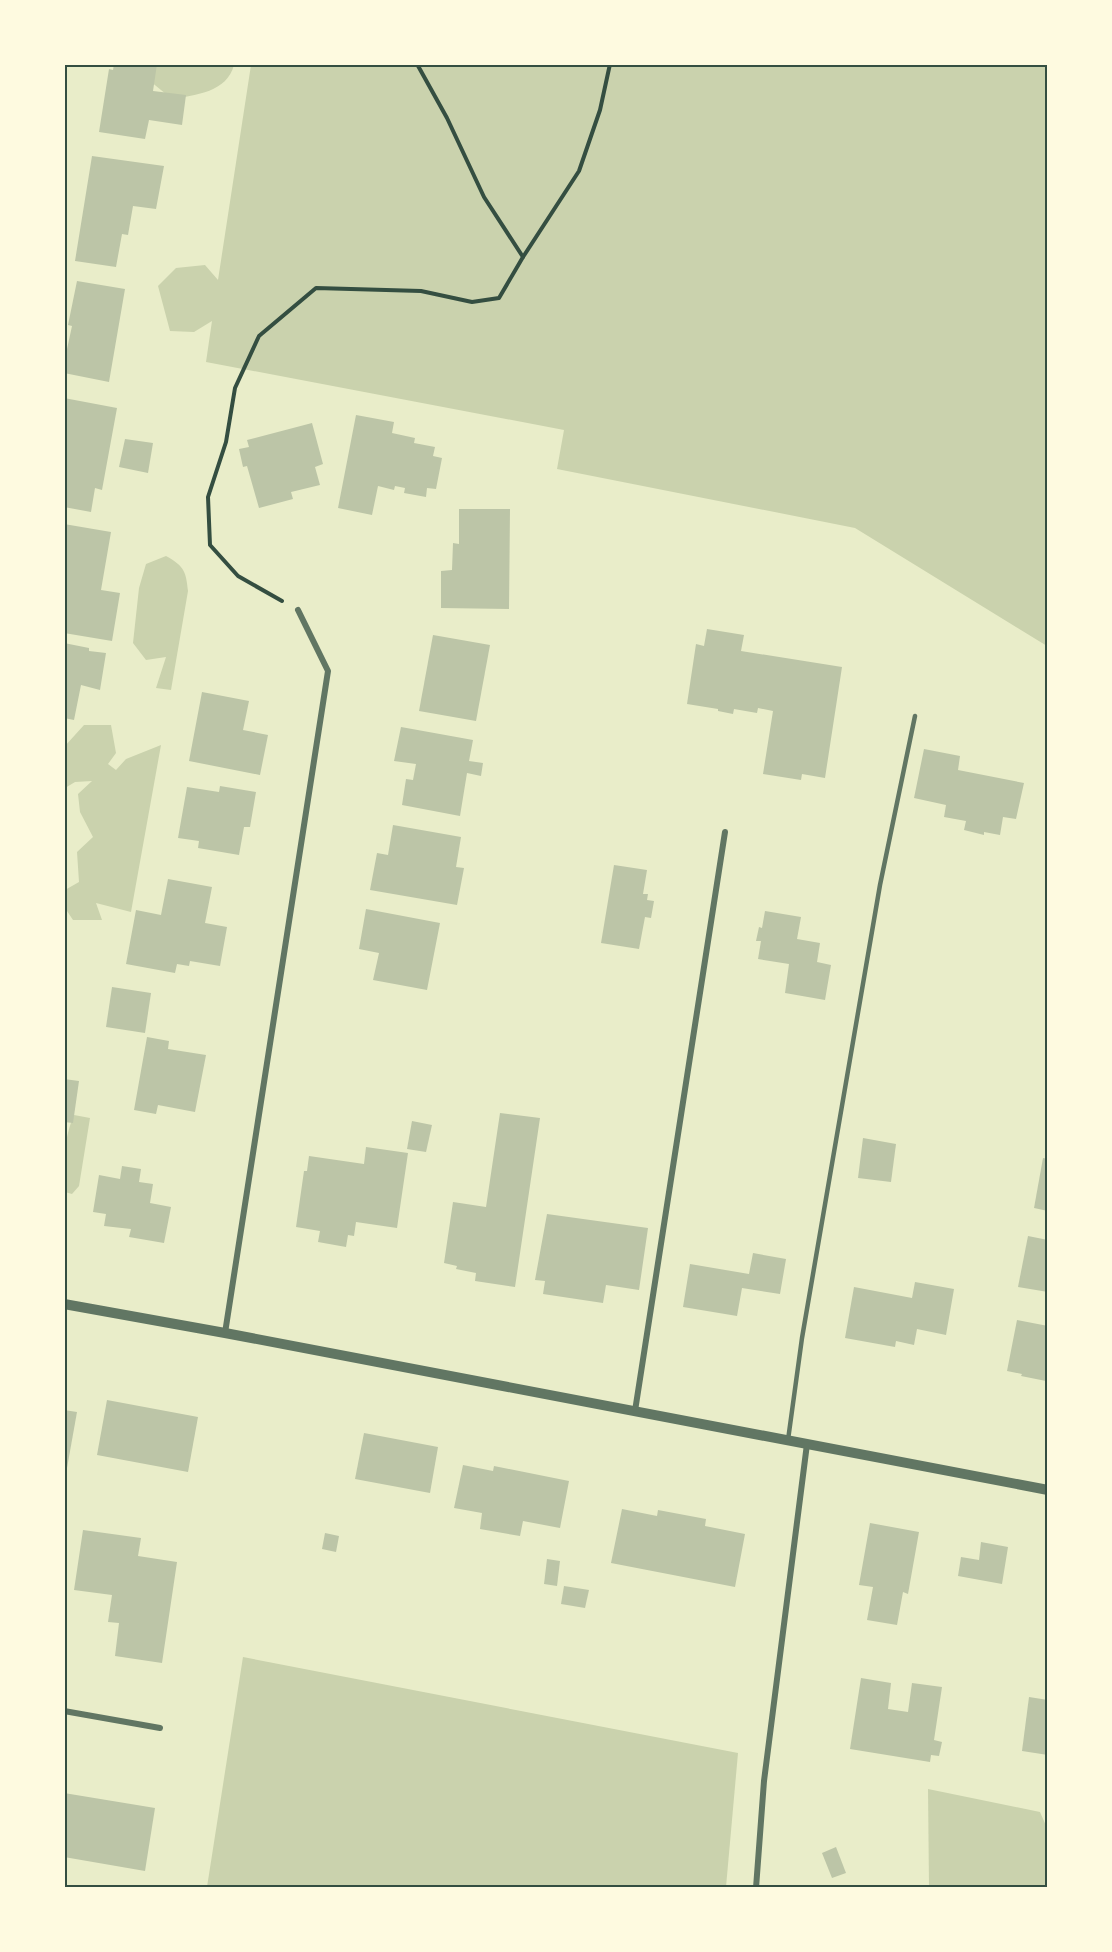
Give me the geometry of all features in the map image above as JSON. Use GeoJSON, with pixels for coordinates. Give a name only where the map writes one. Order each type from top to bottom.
{"type":"FeatureCollection","features":[{"type":"Feature","properties":{"kind":"street"},"geometry":{"type":"LineString","coordinates":[[225,1333],[328,671],[298,610]]}},
{"type":"Feature","properties":{"kind":"street"},"geometry":{"type":"LineString","coordinates":[[635,1411],[725,832]]}},
{"type":"Feature","properties":{"kind":"street"},"geometry":{"type":"LineString","coordinates":[[64,1304],[1047,1490]]}},
{"type":"Feature","properties":{"kind":"street"},"geometry":{"type":"LineString","coordinates":[[756,1887],[764,1781],[807,1444]]}},
{"type":"Feature","properties":{"kind":"street"},"geometry":{"type":"LineString","coordinates":[[64,1711],[160,1728]]}},
{"type":"Feature","properties":{"kind":"lane"},"geometry":{"type":"LineString","coordinates":[[788,1440],[802,1338],[880,885],[915,716]]}},
{"type":"Feature","properties":{"kind":"path"},"geometry":{"type":"LineString","coordinates":[[417,64],[447,118],[484,197],[523,257]]}},
{"type":"Feature","properties":{"kind":"path"},"geometry":{"type":"LineString","coordinates":[[298,610],[238,576],[210,545],[208,497],[226,442],[235,388],[259,336],[315,288],[421,291],[472,302],[499,298],[579,171],[600,110],[610,64]]}},
{"type":"Feature","properties":{"kind":"green space"},"geometry":{"type":"Polygon","coordinates":[[[145,65],[234,65],[225,81],[218,87],[200,94],[172,99],[150,81],[145,65]]]}},
{"type":"Feature","properties":{"kind":"green space"},"geometry":{"type":"Polygon","coordinates":[[[251,65],[1047,65],[1047,646],[855,528],[557,469],[564,430],[206,362],[212,321],[194,332],[170,331],[158,286],[176,268],[205,265],[218,280],[251,65]]]}},
{"type":"Feature","properties":{"kind":"green space"},"geometry":{"type":"Polygon","coordinates":[[[166,556],[183,570],[188,591],[171,690],[156,688],[166,657],[146,660],[133,643],[139,588],[146,564],[166,556]]]}},
{"type":"Feature","properties":{"kind":"green space"},"geometry":{"type":"Polygon","coordinates":[[[84,725],[111,725],[116,753],[108,764],[116,770],[126,759],[161,745],[131,912],[96,903],[102,920],[73,920],[65,908],[65,890],[79,882],[77,852],[93,837],[80,812],[78,794],[92,781],[75,782],[65,788],[65,746],[84,725]]]}},
{"type":"Feature","properties":{"kind":"green space"},"geometry":{"type":"Polygon","coordinates":[[[74,1115],[90,1118],[79,1186],[72,1194],[65,1192],[65,1162],[66,1144],[74,1115]]]}},
{"type":"Feature","properties":{"kind":"green space"},"geometry":{"type":"Polygon","coordinates":[[[243,1657],[738,1753],[726,1887],[207,1887],[243,1657]]]}},
{"type":"Feature","properties":{"kind":"green space"},"geometry":{"type":"Polygon","coordinates":[[[928,1789],[1040,1812],[1047,1828],[1047,1887],[929,1887],[928,1789]]]}},
{"type":"Feature","properties":{"kind":"building"},"geometry":{"type":"Polygon","coordinates":[[[114,64],[157,64],[153,91],[186,95],[182,125],[149,120],[145,139],[99,132],[109,69],[113,70],[114,64]]]}},
{"type":"Feature","properties":{"kind":"building"},"geometry":{"type":"Polygon","coordinates":[[[92,156],[164,166],[156,209],[133,206],[128,235],[122,234],[116,267],[75,261],[92,156]]]}},
{"type":"Feature","properties":{"kind":"building"},"geometry":{"type":"Polygon","coordinates":[[[77,281],[125,289],[109,382],[64,373],[72,326],[68,325],[77,281]]]}},
{"type":"Feature","properties":{"kind":"building"},"geometry":{"type":"Polygon","coordinates":[[[64,398],[117,408],[102,490],[95,488],[91,512],[64,507],[64,398]]]}},
{"type":"Feature","properties":{"kind":"building"},"geometry":{"type":"Polygon","coordinates":[[[356,415],[394,422],[392,433],[415,438],[414,443],[435,447],[433,456],[442,458],[436,489],[427,488],[426,497],[404,493],[405,488],[395,486],[394,490],[378,486],[372,515],[338,508],[356,415]]]}},
{"type":"Feature","properties":{"kind":"building"},"geometry":{"type":"Polygon","coordinates":[[[312,423],[323,464],[315,467],[320,485],[291,492],[293,499],[259,508],[247,466],[243,467],[239,449],[249,447],[247,440],[312,423]]]}},
{"type":"Feature","properties":{"kind":"building"},"geometry":{"type":"Polygon","coordinates":[[[125,439],[153,443],[148,473],[119,467],[125,439]]]}},
{"type":"Feature","properties":{"kind":"building"},"geometry":{"type":"Polygon","coordinates":[[[459,509],[510,509],[509,609],[441,608],[441,571],[452,570],[453,543],[459,544],[459,509]]]}},
{"type":"Feature","properties":{"kind":"building"},"geometry":{"type":"Polygon","coordinates":[[[64,524],[111,532],[101,590],[120,593],[112,641],[64,633],[64,524]]]}},
{"type":"Feature","properties":{"kind":"building"},"geometry":{"type":"Polygon","coordinates":[[[707,629],[744,635],[741,651],[842,667],[825,778],[802,774],[801,780],[763,774],[773,711],[758,708],[757,713],[734,709],[733,714],[687,704],[696,644],[704,646],[707,629]]]}},
{"type":"Feature","properties":{"kind":"building"},"geometry":{"type":"Polygon","coordinates":[[[433,635],[490,645],[476,721],[419,711],[433,635]]]}},
{"type":"Feature","properties":{"kind":"building"},"geometry":{"type":"Polygon","coordinates":[[[64,643],[89,648],[89,651],[106,653],[100,690],[81,685],[74,720],[64,718],[64,643]]]}},
{"type":"Feature","properties":{"kind":"building"},"geometry":{"type":"Polygon","coordinates":[[[202,692],[249,701],[243,730],[268,735],[260,775],[189,761],[202,692]]]}},
{"type":"Feature","properties":{"kind":"building"},"geometry":{"type":"Polygon","coordinates":[[[401,727],[473,740],[469,761],[483,763],[481,776],[467,773],[460,816],[402,805],[406,779],[413,780],[416,764],[394,761],[401,727]]]}},
{"type":"Feature","properties":{"kind":"building"},"geometry":{"type":"Polygon","coordinates":[[[924,749],[960,756],[958,770],[1024,783],[1016,819],[1003,817],[1000,835],[984,832],[984,835],[964,830],[966,821],[944,817],[946,805],[914,798],[924,749]]]}},
{"type":"Feature","properties":{"kind":"building"},"geometry":{"type":"Polygon","coordinates":[[[220,786],[256,792],[250,827],[244,827],[239,855],[198,848],[199,841],[178,838],[187,787],[219,792],[220,786]]]}},
{"type":"Feature","properties":{"kind":"building"},"geometry":{"type":"Polygon","coordinates":[[[393,825],[461,837],[456,867],[464,868],[457,905],[370,890],[377,853],[388,855],[393,825]]]}},
{"type":"Feature","properties":{"kind":"building"},"geometry":{"type":"Polygon","coordinates":[[[614,865],[647,870],[643,894],[648,894],[647,900],[654,901],[651,918],[645,917],[639,949],[601,943],[614,865]]]}},
{"type":"Feature","properties":{"kind":"building"},"geometry":{"type":"Polygon","coordinates":[[[168,879],[212,887],[205,923],[227,927],[220,966],[190,961],[189,966],[177,964],[175,973],[126,964],[136,910],[161,915],[168,879]]]}},
{"type":"Feature","properties":{"kind":"building"},"geometry":{"type":"Polygon","coordinates":[[[366,909],[440,923],[427,990],[373,980],[379,953],[359,949],[366,909]]]}},
{"type":"Feature","properties":{"kind":"building"},"geometry":{"type":"Polygon","coordinates":[[[765,911],[801,917],[797,939],[820,943],[817,962],[831,965],[825,1000],[785,993],[789,964],[758,959],[761,941],[756,941],[759,927],[762,928],[765,911]]]}},
{"type":"Feature","properties":{"kind":"building"},"geometry":{"type":"Polygon","coordinates":[[[112,987],[151,993],[145,1033],[106,1027],[112,987]]]}},
{"type":"Feature","properties":{"kind":"building"},"geometry":{"type":"Polygon","coordinates":[[[147,1037],[169,1041],[168,1049],[206,1055],[195,1112],[158,1105],[156,1114],[134,1110],[147,1037]]]}},
{"type":"Feature","properties":{"kind":"building"},"geometry":{"type":"Polygon","coordinates":[[[64,1079],[79,1081],[73,1123],[64,1122],[64,1079]]]}},
{"type":"Feature","properties":{"kind":"building"},"geometry":{"type":"Polygon","coordinates":[[[500,1113],[540,1118],[515,1287],[475,1281],[476,1273],[456,1269],[457,1266],[444,1263],[453,1202],[486,1207],[500,1113]]]}},
{"type":"Feature","properties":{"kind":"building"},"geometry":{"type":"Polygon","coordinates":[[[412,1121],[432,1125],[426,1152],[407,1149],[412,1121]]]}},
{"type":"Feature","properties":{"kind":"building"},"geometry":{"type":"Polygon","coordinates":[[[863,1138],[896,1144],[891,1182],[858,1178],[863,1138]]]}},
{"type":"Feature","properties":{"kind":"building"},"geometry":{"type":"Polygon","coordinates":[[[366,1147],[408,1153],[397,1228],[356,1222],[354,1236],[348,1235],[346,1247],[318,1242],[320,1231],[296,1227],[304,1171],[307,1171],[309,1156],[364,1164],[366,1147]]]}},
{"type":"Feature","properties":{"kind":"building"},"geometry":{"type":"Polygon","coordinates":[[[1043,1158],[1048,1159],[1048,1211],[1034,1208],[1043,1158]]]}},
{"type":"Feature","properties":{"kind":"building"},"geometry":{"type":"Polygon","coordinates":[[[122,1166],[141,1169],[139,1182],[153,1184],[150,1203],[171,1207],[164,1243],[129,1237],[131,1229],[104,1226],[106,1214],[93,1212],[99,1175],[120,1179],[122,1166]]]}},
{"type":"Feature","properties":{"kind":"building"},"geometry":{"type":"Polygon","coordinates":[[[547,1214],[648,1228],[639,1290],[606,1285],[603,1303],[543,1294],[545,1281],[535,1280],[547,1214]]]}},
{"type":"Feature","properties":{"kind":"building"},"geometry":{"type":"Polygon","coordinates":[[[1028,1236],[1048,1240],[1048,1292],[1018,1287],[1028,1236]]]}},
{"type":"Feature","properties":{"kind":"building"},"geometry":{"type":"Polygon","coordinates":[[[753,1253],[786,1259],[780,1294],[742,1288],[737,1316],[683,1307],[690,1264],[749,1274],[753,1253]]]}},
{"type":"Feature","properties":{"kind":"building"},"geometry":{"type":"Polygon","coordinates":[[[915,1282],[954,1289],[946,1335],[917,1329],[914,1345],[896,1341],[895,1347],[845,1338],[854,1287],[912,1298],[915,1282]]]}},
{"type":"Feature","properties":{"kind":"building"},"geometry":{"type":"Polygon","coordinates":[[[1017,1320],[1048,1326],[1048,1377],[1046,1381],[1007,1371],[1017,1320]]]}},
{"type":"Feature","properties":{"kind":"building"},"geometry":{"type":"Polygon","coordinates":[[[107,1400],[198,1417],[188,1472],[97,1455],[107,1400]]]}},
{"type":"Feature","properties":{"kind":"building"},"geometry":{"type":"Polygon","coordinates":[[[64,1410],[77,1412],[67,1468],[64,1468],[64,1410]]]}},
{"type":"Feature","properties":{"kind":"building"},"geometry":{"type":"Polygon","coordinates":[[[364,1433],[438,1447],[430,1493],[355,1479],[364,1433]]]}},
{"type":"Feature","properties":{"kind":"building"},"geometry":{"type":"Polygon","coordinates":[[[463,1465],[493,1471],[494,1466],[569,1481],[560,1528],[523,1521],[520,1536],[480,1529],[482,1513],[454,1508],[463,1465]]]}},
{"type":"Feature","properties":{"kind":"building"},"geometry":{"type":"Polygon","coordinates":[[[622,1509],[657,1516],[658,1510],[706,1519],[705,1526],[745,1534],[735,1587],[611,1563],[622,1509]]]}},
{"type":"Feature","properties":{"kind":"building"},"geometry":{"type":"Polygon","coordinates":[[[870,1523],[919,1532],[908,1594],[903,1592],[897,1625],[867,1620],[873,1587],[859,1585],[870,1523]]]}},
{"type":"Feature","properties":{"kind":"building"},"geometry":{"type":"Polygon","coordinates":[[[83,1530],[141,1538],[138,1556],[177,1562],[162,1663],[115,1656],[119,1623],[108,1622],[112,1595],[74,1590],[83,1530]]]}},
{"type":"Feature","properties":{"kind":"building"},"geometry":{"type":"Polygon","coordinates":[[[325,1533],[339,1536],[336,1552],[322,1549],[325,1533]]]}},
{"type":"Feature","properties":{"kind":"building"},"geometry":{"type":"Polygon","coordinates":[[[981,1542],[1008,1547],[1002,1584],[958,1576],[961,1557],[979,1560],[981,1542]]]}},
{"type":"Feature","properties":{"kind":"building"},"geometry":{"type":"Polygon","coordinates":[[[547,1559],[560,1561],[557,1586],[544,1584],[547,1559]]]}},
{"type":"Feature","properties":{"kind":"building"},"geometry":{"type":"Polygon","coordinates":[[[564,1586],[589,1590],[585,1608],[561,1604],[564,1586]]]}},
{"type":"Feature","properties":{"kind":"building"},"geometry":{"type":"Polygon","coordinates":[[[861,1678],[891,1683],[888,1709],[908,1712],[912,1683],[942,1687],[934,1740],[942,1742],[939,1756],[931,1755],[930,1762],[850,1749],[861,1678]]]}},
{"type":"Feature","properties":{"kind":"building"},"geometry":{"type":"Polygon","coordinates":[[[1029,1697],[1048,1700],[1048,1755],[1022,1751],[1029,1697]]]}},
{"type":"Feature","properties":{"kind":"building"},"geometry":{"type":"Polygon","coordinates":[[[64,1793],[155,1808],[145,1871],[64,1857],[64,1793]]]}},
{"type":"Feature","properties":{"kind":"building"},"geometry":{"type":"Polygon","coordinates":[[[836,1847],[846,1873],[832,1878],[822,1853],[836,1847]]]}}]}
